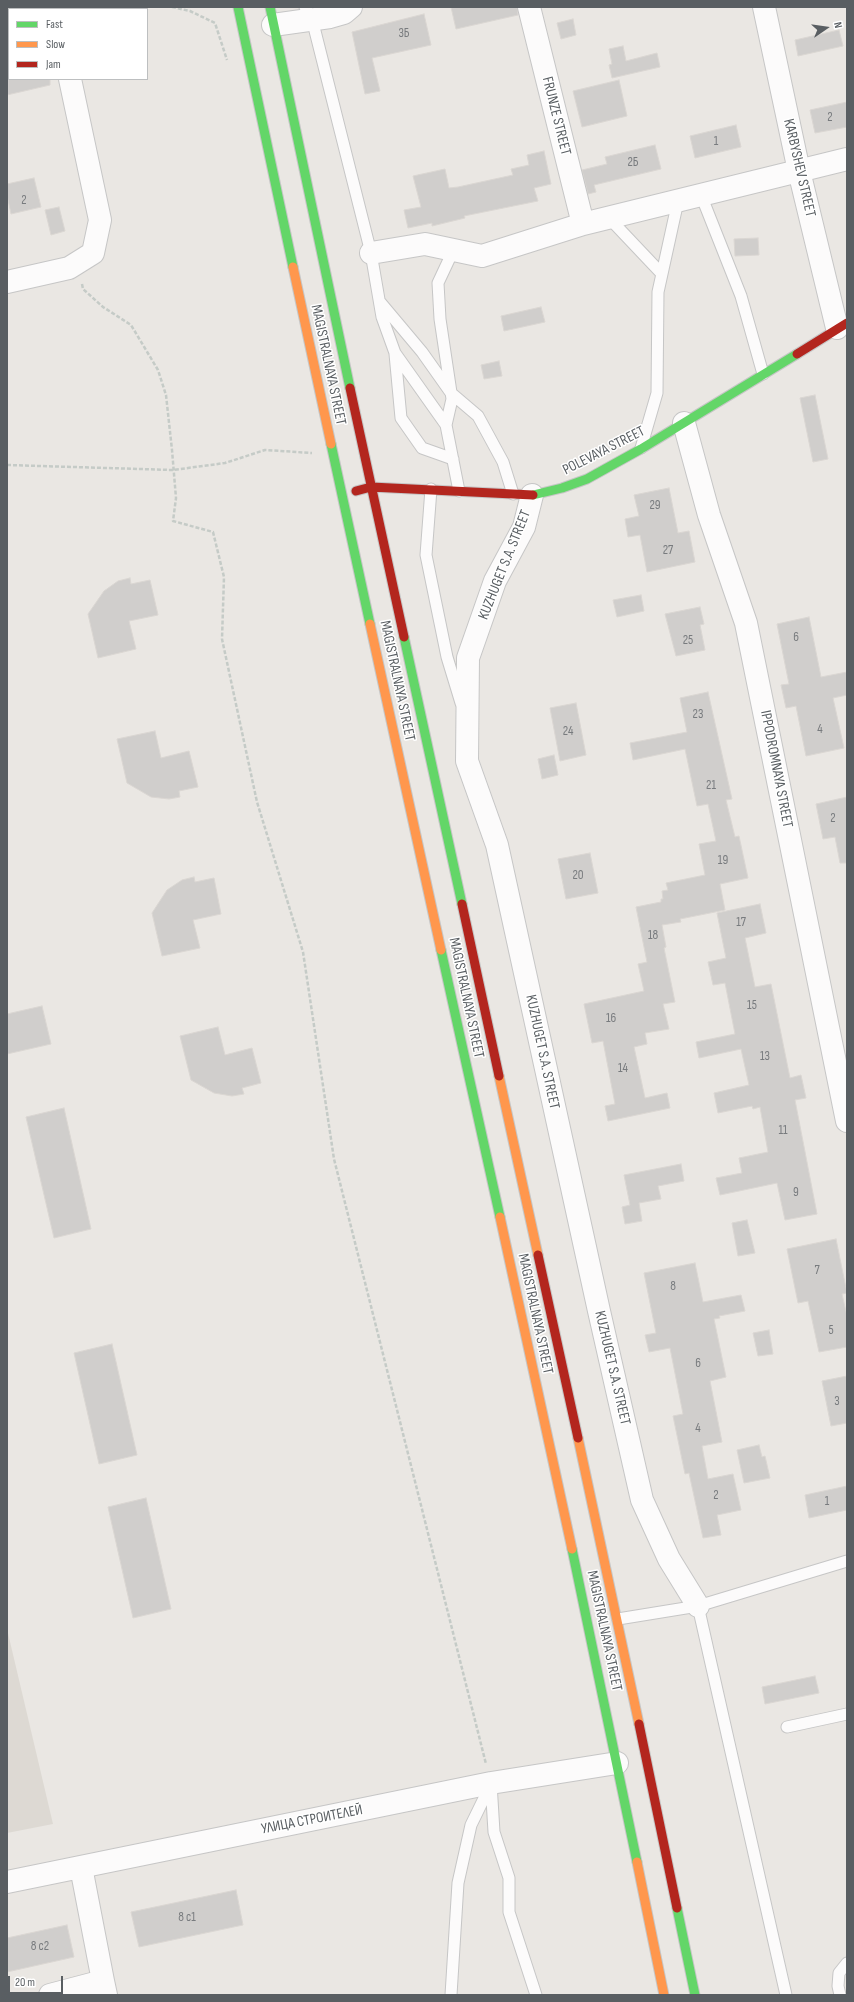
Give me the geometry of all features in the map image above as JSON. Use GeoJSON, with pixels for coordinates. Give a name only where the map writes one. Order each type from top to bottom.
{"type":"FeatureCollection","features":[{"type":"Feature","properties":{"kind":"main road","name":"MAGISTRALNAYA STREET"},"geometry":{"type":"LineString","coordinates":[[238,7],[333,454],[618,1763],[664,1995]]}},
{"type":"Feature","properties":{"kind":"main road","name":"MAGISTRALNAYA STREET"},"geometry":{"type":"LineString","coordinates":[[271,16],[371,488],[618,1619],[695,1995]]}},
{"type":"Feature","properties":{"kind":"main road","name":"POLEVAYA STREET"},"geometry":{"type":"LineString","coordinates":[[342,494],[371,488],[431,489],[522,494],[562,488],[587,479],[641,449],[842,325]]}},
{"type":"Feature","properties":{"kind":"street"},"geometry":{"type":"LineString","coordinates":[[271,16],[309,13],[344,13],[351,7]]}},
{"type":"Feature","properties":{"kind":"street","name":"FRUNZE STREET"},"geometry":{"type":"LineString","coordinates":[[529,7],[584,224]]}},
{"type":"Feature","properties":{"kind":"street","name":"KARBYSHEV STREET"},"geometry":{"type":"LineString","coordinates":[[764,7],[799,171],[842,325]]}},
{"type":"Feature","properties":{"kind":"street"},"geometry":{"type":"LineString","coordinates":[[7,282],[69,268],[86,257],[100,220],[70,80]]}},
{"type":"Feature","properties":{"kind":"street"},"geometry":{"type":"LineString","coordinates":[[371,253],[425,244],[452,251],[482,256],[584,224],[847,159]]}},
{"type":"Feature","properties":{"kind":"street","name":"IPPODROMNAYA STREET"},"geometry":{"type":"LineString","coordinates":[[684,423],[709,515],[746,622],[847,1121]]}},
{"type":"Feature","properties":{"kind":"street","name":"KUZHUGET S.A. STREET"},"geometry":{"type":"LineString","coordinates":[[522,494],[524,527],[495,581],[468,658],[467,760],[497,845],[642,1500],[669,1559],[698,1606]]}},
{"type":"Feature","properties":{"kind":"street","name":"УЛИЦА СТРОИТЕЛЕЙ"},"geometry":{"type":"LineString","coordinates":[[7,1882],[491,1783],[618,1763]]}},
{"type":"Feature","properties":{"kind":"street"},"geometry":{"type":"LineString","coordinates":[[50,1995],[104,1988],[81,1867]]}},
{"type":"Feature","properties":{"kind":"lane"},"geometry":{"type":"LineString","coordinates":[[309,13],[371,253],[382,317],[395,353],[401,418],[422,448],[453,459]]}},
{"type":"Feature","properties":{"kind":"lane"},"geometry":{"type":"LineString","coordinates":[[701,195],[741,296],[763,374]]}},
{"type":"Feature","properties":{"kind":"lane"},"geometry":{"type":"LineString","coordinates":[[641,449],[657,393],[658,292],[678,201]]}},
{"type":"Feature","properties":{"kind":"lane"},"geometry":{"type":"LineString","coordinates":[[609,218],[662,274]]}},
{"type":"Feature","properties":{"kind":"lane"},"geometry":{"type":"LineString","coordinates":[[446,425],[452,399],[440,320],[438,284],[452,251]]}},
{"type":"Feature","properties":{"kind":"lane"},"geometry":{"type":"LineString","coordinates":[[379,302],[422,352],[451,393],[478,416],[502,462],[522,494]]}},
{"type":"Feature","properties":{"kind":"lane"},"geometry":{"type":"LineString","coordinates":[[395,353],[446,425],[459,491]]}},
{"type":"Feature","properties":{"kind":"lane"},"geometry":{"type":"LineString","coordinates":[[431,489],[426,555],[447,656],[468,724]]}},
{"type":"Feature","properties":{"kind":"lane"},"geometry":{"type":"LineString","coordinates":[[618,1619],[698,1606],[847,1561]]}},
{"type":"Feature","properties":{"kind":"lane"},"geometry":{"type":"LineString","coordinates":[[698,1606],[786,1995]]}},
{"type":"Feature","properties":{"kind":"lane"},"geometry":{"type":"LineString","coordinates":[[787,1727],[847,1714]]}},
{"type":"Feature","properties":{"kind":"lane"},"geometry":{"type":"LineString","coordinates":[[451,1995],[458,1883],[472,1825],[491,1783]]}},
{"type":"Feature","properties":{"kind":"lane"},"geometry":{"type":"LineString","coordinates":[[491,1783],[494,1832],[510,1878],[509,1912],[536,1995]]}},
{"type":"Feature","properties":{"kind":"lane"},"geometry":{"type":"LineString","coordinates":[[840,1995],[838,1986],[839,1973],[847,1963]]}},
{"type":"Feature","properties":{"kind":"path"},"geometry":{"type":"LineString","coordinates":[[87,7],[140,7]]}},
{"type":"Feature","properties":{"kind":"path"},"geometry":{"type":"LineString","coordinates":[[172,7],[190,11],[216,23],[227,60],[251,67]]}},
{"type":"Feature","properties":{"kind":"path"},"geometry":{"type":"LineString","coordinates":[[86,257],[83,289],[103,307],[131,325],[158,370],[166,396],[176,498],[173,521],[213,532],[224,577],[222,639],[256,802],[303,952],[334,1159],[491,1783]]}},
{"type":"Feature","properties":{"kind":"path"},"geometry":{"type":"LineString","coordinates":[[7,465],[173,470],[225,463],[265,450],[333,454]]}},
{"type":"Feature","properties":{"kind":"shaded area"},"geometry":{"type":"Polygon","coordinates":[[[7,1629],[53,1824],[7,1833],[7,1629]]]}},
{"type":"Feature","properties":{"kind":"building"},"geometry":{"type":"Polygon","coordinates":[[[451,7],[517,7],[518,15],[456,29],[451,7]]]}},
{"type":"Feature","properties":{"kind":"building"},"geometry":{"type":"Polygon","coordinates":[[[424,14],[431,45],[372,58],[380,91],[365,94],[352,32],[424,14]]]}},
{"type":"Feature","properties":{"kind":"building"},"geometry":{"type":"Polygon","coordinates":[[[573,19],[576,35],[561,39],[557,23],[573,19]]]}},
{"type":"Feature","properties":{"kind":"building"},"geometry":{"type":"Polygon","coordinates":[[[839,30],[843,46],[798,56],[795,40],[839,30]]]}},
{"type":"Feature","properties":{"kind":"building"},"geometry":{"type":"Polygon","coordinates":[[[623,46],[626,61],[657,53],[660,67],[612,78],[609,65],[612,64],[609,49],[623,46]]]}},
{"type":"Feature","properties":{"kind":"building"},"geometry":{"type":"Polygon","coordinates":[[[7,79],[50,80],[50,85],[7,95],[7,79]]]}},
{"type":"Feature","properties":{"kind":"building"},"geometry":{"type":"Polygon","coordinates":[[[619,80],[627,116],[582,127],[573,91],[619,80]]]}},
{"type":"Feature","properties":{"kind":"building"},"geometry":{"type":"Polygon","coordinates":[[[847,102],[847,127],[815,133],[810,110],[847,102]]]}},
{"type":"Feature","properties":{"kind":"building"},"geometry":{"type":"Polygon","coordinates":[[[736,125],[741,147],[695,158],[690,136],[736,125]]]}},
{"type":"Feature","properties":{"kind":"building"},"geometry":{"type":"Polygon","coordinates":[[[655,145],[661,169],[594,185],[596,192],[588,194],[582,170],[607,164],[605,157],[655,145]]]}},
{"type":"Feature","properties":{"kind":"building"},"geometry":{"type":"Polygon","coordinates":[[[544,151],[551,184],[534,188],[538,201],[464,216],[465,218],[432,226],[432,223],[408,228],[404,210],[421,207],[413,176],[445,169],[449,188],[458,187],[513,175],[511,169],[529,165],[527,155],[544,151]]]}},
{"type":"Feature","properties":{"kind":"building"},"geometry":{"type":"Polygon","coordinates":[[[34,178],[41,207],[11,214],[7,195],[7,184],[34,178]]]}},
{"type":"Feature","properties":{"kind":"building"},"geometry":{"type":"Polygon","coordinates":[[[59,207],[65,231],[51,235],[45,210],[59,207]]]}},
{"type":"Feature","properties":{"kind":"building"},"geometry":{"type":"Polygon","coordinates":[[[758,238],[759,255],[735,256],[734,239],[758,238]]]}},
{"type":"Feature","properties":{"kind":"building"},"geometry":{"type":"Polygon","coordinates":[[[541,307],[545,322],[504,331],[501,316],[541,307]]]}},
{"type":"Feature","properties":{"kind":"building"},"geometry":{"type":"Polygon","coordinates":[[[499,361],[502,376],[484,379],[481,365],[499,361]]]}},
{"type":"Feature","properties":{"kind":"building"},"geometry":{"type":"Polygon","coordinates":[[[815,395],[828,459],[813,462],[800,398],[815,395]]]}},
{"type":"Feature","properties":{"kind":"building"},"geometry":{"type":"Polygon","coordinates":[[[669,488],[678,533],[689,531],[695,562],[647,572],[640,535],[628,537],[625,519],[639,516],[634,495],[669,488]]]}},
{"type":"Feature","properties":{"kind":"building"},"geometry":{"type":"Polygon","coordinates":[[[130,578],[131,584],[150,580],[158,615],[129,621],[136,649],[98,658],[88,614],[104,591],[118,581],[130,578]]]}},
{"type":"Feature","properties":{"kind":"building"},"geometry":{"type":"Polygon","coordinates":[[[641,595],[644,611],[617,617],[613,600],[641,595]]]}},
{"type":"Feature","properties":{"kind":"building"},"geometry":{"type":"Polygon","coordinates":[[[700,607],[704,624],[700,625],[705,650],[676,656],[665,614],[700,607]]]}},
{"type":"Feature","properties":{"kind":"building"},"geometry":{"type":"Polygon","coordinates":[[[809,617],[821,677],[847,672],[847,695],[833,698],[844,748],[806,756],[796,706],[786,708],[781,685],[789,684],[777,624],[809,617]]]}},
{"type":"Feature","properties":{"kind":"building"},"geometry":{"type":"Polygon","coordinates":[[[708,692],[732,799],[726,800],[735,837],[739,836],[748,878],[720,884],[725,910],[680,919],[681,922],[662,925],[666,947],[664,948],[675,1002],[663,1004],[669,1029],[645,1033],[647,1044],[634,1047],[645,1098],[667,1093],[670,1108],[608,1121],[605,1106],[615,1104],[603,1041],[592,1043],[584,1004],[644,991],[638,964],[647,962],[636,907],[661,902],[661,899],[663,899],[662,891],[668,890],[666,883],[705,875],[699,844],[716,841],[708,804],[697,806],[685,749],[633,760],[630,743],[687,732],[680,698],[708,692]]]}},
{"type":"Feature","properties":{"kind":"building"},"geometry":{"type":"Polygon","coordinates":[[[576,703],[586,755],[560,761],[550,708],[576,703]]]}},
{"type":"Feature","properties":{"kind":"building"},"geometry":{"type":"Polygon","coordinates":[[[155,731],[161,758],[189,751],[198,787],[179,791],[180,797],[169,799],[151,797],[127,783],[117,739],[155,731]]]}},
{"type":"Feature","properties":{"kind":"building"},"geometry":{"type":"Polygon","coordinates":[[[554,755],[558,775],[542,779],[538,759],[554,755]]]}},
{"type":"Feature","properties":{"kind":"building"},"geometry":{"type":"Polygon","coordinates":[[[847,797],[847,863],[840,863],[835,837],[823,839],[816,804],[847,797]]]}},
{"type":"Feature","properties":{"kind":"building"},"geometry":{"type":"Polygon","coordinates":[[[590,853],[598,893],[566,899],[558,859],[590,853]]]}},
{"type":"Feature","properties":{"kind":"building"},"geometry":{"type":"Polygon","coordinates":[[[194,877],[195,882],[214,878],[221,914],[193,920],[200,948],[162,956],[152,913],[167,890],[182,880],[194,877]]]}},
{"type":"Feature","properties":{"kind":"building"},"geometry":{"type":"Polygon","coordinates":[[[760,904],[766,933],[745,938],[755,987],[771,984],[790,1078],[801,1075],[806,1098],[795,1100],[817,1214],[785,1220],[777,1183],[720,1195],[716,1178],[742,1173],[739,1158],[768,1152],[760,1107],[753,1109],[752,1106],[718,1113],[714,1093],[749,1085],[741,1049],[699,1058],[696,1042],[735,1034],[725,983],[713,985],[708,962],[726,958],[717,913],[760,904]]]}},
{"type":"Feature","properties":{"kind":"building"},"geometry":{"type":"Polygon","coordinates":[[[42,1006],[51,1044],[7,1054],[7,1014],[42,1006]]]}},
{"type":"Feature","properties":{"kind":"building"},"geometry":{"type":"Polygon","coordinates":[[[218,1027],[225,1055],[252,1048],[261,1083],[242,1088],[244,1094],[232,1096],[214,1093],[191,1080],[180,1036],[218,1027]]]}},
{"type":"Feature","properties":{"kind":"building"},"geometry":{"type":"Polygon","coordinates":[[[64,1108],[91,1229],[54,1238],[26,1117],[64,1108]]]}},
{"type":"Feature","properties":{"kind":"building"},"geometry":{"type":"Polygon","coordinates":[[[681,1164],[684,1181],[658,1186],[661,1199],[639,1203],[642,1221],[625,1224],[622,1207],[630,1205],[624,1175],[681,1164]]]}},
{"type":"Feature","properties":{"kind":"building"},"geometry":{"type":"Polygon","coordinates":[[[747,1220],[755,1253],[738,1256],[732,1223],[747,1220]]]}},
{"type":"Feature","properties":{"kind":"building"},"geometry":{"type":"Polygon","coordinates":[[[836,1239],[847,1293],[842,1294],[847,1316],[847,1347],[819,1352],[808,1301],[798,1303],[787,1249],[836,1239]]]}},
{"type":"Feature","properties":{"kind":"building"},"geometry":{"type":"Polygon","coordinates":[[[695,1263],[703,1302],[741,1295],[745,1311],[719,1316],[720,1318],[714,1319],[726,1377],[710,1381],[722,1442],[702,1446],[708,1479],[733,1474],[741,1510],[717,1515],[721,1535],[703,1538],[689,1473],[685,1474],[673,1416],[683,1414],[670,1348],[649,1352],[645,1335],[656,1333],[644,1273],[695,1263]]]}},
{"type":"Feature","properties":{"kind":"building"},"geometry":{"type":"Polygon","coordinates":[[[769,1330],[773,1354],[758,1356],[753,1333],[769,1330]]]}},
{"type":"Feature","properties":{"kind":"building"},"geometry":{"type":"Polygon","coordinates":[[[112,1344],[137,1455],[99,1464],[74,1353],[112,1344]]]}},
{"type":"Feature","properties":{"kind":"building"},"geometry":{"type":"Polygon","coordinates":[[[847,1376],[847,1423],[831,1426],[822,1381],[847,1376]]]}},
{"type":"Feature","properties":{"kind":"building"},"geometry":{"type":"Polygon","coordinates":[[[759,1445],[762,1457],[765,1456],[770,1478],[744,1483],[737,1450],[759,1445]]]}},
{"type":"Feature","properties":{"kind":"building"},"geometry":{"type":"Polygon","coordinates":[[[847,1486],[847,1510],[809,1518],[805,1495],[847,1486]]]}},
{"type":"Feature","properties":{"kind":"building"},"geometry":{"type":"Polygon","coordinates":[[[146,1498],[171,1609],[133,1618],[108,1507],[146,1498]]]}},
{"type":"Feature","properties":{"kind":"building"},"geometry":{"type":"Polygon","coordinates":[[[815,1676],[819,1693],[765,1704],[762,1687],[815,1676]]]}},
{"type":"Feature","properties":{"kind":"building"},"geometry":{"type":"Polygon","coordinates":[[[236,1890],[243,1925],[139,1947],[131,1912],[236,1890]]]}},
{"type":"Feature","properties":{"kind":"building"},"geometry":{"type":"Polygon","coordinates":[[[67,1925],[74,1957],[7,1972],[7,1938],[67,1925]]]}},
{"type":"Feature","properties":{"kind":"traffic: fast"},"geometry":{"type":"LineString","coordinates":[[238,7],[293,267]]}},
{"type":"Feature","properties":{"kind":"traffic: fast"},"geometry":{"type":"LineString","coordinates":[[270,7],[350,388]]}},
{"type":"Feature","properties":{"kind":"traffic: fast"},"geometry":{"type":"LineString","coordinates":[[533,495],[562,488],[587,479],[641,449],[797,354]]}},
{"type":"Feature","properties":{"kind":"traffic: fast"},"geometry":{"type":"LineString","coordinates":[[331,444],[370,624]]}},
{"type":"Feature","properties":{"kind":"traffic: fast"},"geometry":{"type":"LineString","coordinates":[[404,637],[462,904]]}},
{"type":"Feature","properties":{"kind":"traffic: fast"},"geometry":{"type":"LineString","coordinates":[[441,950],[500,1217]]}},
{"type":"Feature","properties":{"kind":"traffic: fast"},"geometry":{"type":"LineString","coordinates":[[572,1549],[637,1862]]}},
{"type":"Feature","properties":{"kind":"traffic: fast"},"geometry":{"type":"LineString","coordinates":[[677,1908],[695,1995]]}},
{"type":"Feature","properties":{"kind":"traffic: slow"},"geometry":{"type":"LineString","coordinates":[[293,267],[331,444]]}},
{"type":"Feature","properties":{"kind":"traffic: slow"},"geometry":{"type":"LineString","coordinates":[[370,624],[441,950]]}},
{"type":"Feature","properties":{"kind":"traffic: slow"},"geometry":{"type":"LineString","coordinates":[[499,1076],[538,1255]]}},
{"type":"Feature","properties":{"kind":"traffic: slow"},"geometry":{"type":"LineString","coordinates":[[500,1217],[572,1549]]}},
{"type":"Feature","properties":{"kind":"traffic: slow"},"geometry":{"type":"LineString","coordinates":[[578,1438],[639,1724]]}},
{"type":"Feature","properties":{"kind":"traffic: slow"},"geometry":{"type":"LineString","coordinates":[[637,1862],[664,1995]]}},
{"type":"Feature","properties":{"kind":"traffic: jam"},"geometry":{"type":"LineString","coordinates":[[797,354],[847,323]]}},
{"type":"Feature","properties":{"kind":"traffic: jam"},"geometry":{"type":"LineString","coordinates":[[350,388],[404,637]]}},
{"type":"Feature","properties":{"kind":"traffic: jam"},"geometry":{"type":"LineString","coordinates":[[356,491],[371,487],[533,495]]}},
{"type":"Feature","properties":{"kind":"traffic: jam"},"geometry":{"type":"LineString","coordinates":[[462,904],[499,1076]]}},
{"type":"Feature","properties":{"kind":"traffic: jam"},"geometry":{"type":"LineString","coordinates":[[538,1255],[578,1438]]}},
{"type":"Feature","properties":{"kind":"traffic: jam"},"geometry":{"type":"LineString","coordinates":[[639,1724],[677,1908]]}}]}
